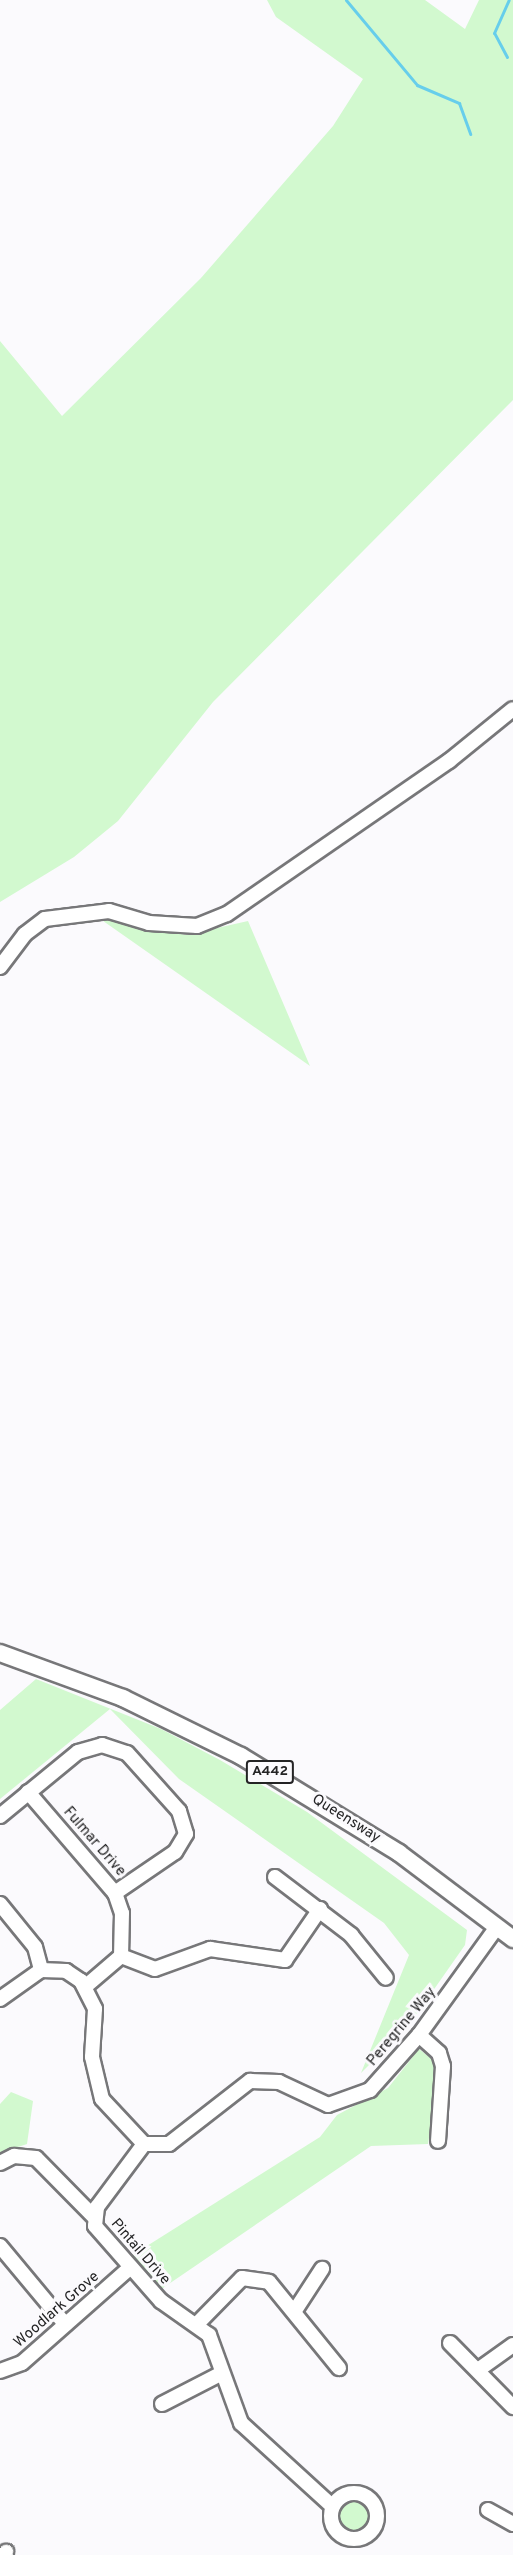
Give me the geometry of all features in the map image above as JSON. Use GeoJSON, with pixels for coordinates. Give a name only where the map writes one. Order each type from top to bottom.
{"type":"FeatureCollection","features":[{"type":"Feature","properties":{"kind":"main road","name":"Queensway"},"geometry":{"type":"LineString","coordinates":[[0,1653],[123,1698],[241,1756],[348,1819],[513,1939]]}},
{"type":"Feature","properties":{"kind":"street"},"geometry":{"type":"LineString","coordinates":[[0,967],[25,934],[45,919],[109,911],[149,922],[197,926],[228,914],[448,761],[513,708]]}},
{"type":"Feature","properties":{"kind":"street"},"geometry":{"type":"LineString","coordinates":[[0,1816],[78,1752],[113,1746],[127,1753],[179,1811],[186,1826],[180,1846],[115,1893]]}},
{"type":"Feature","properties":{"kind":"street","name":"Fulmar Drive"},"geometry":{"type":"LineString","coordinates":[[28,1792],[115,1893],[122,1913],[121,1956]]}},
{"type":"Feature","properties":{"kind":"street"},"geometry":{"type":"LineString","coordinates":[[275,1877],[320,1909],[351,1935],[386,1978]]}},
{"type":"Feature","properties":{"kind":"street"},"geometry":{"type":"LineString","coordinates":[[0,1904],[35,1947],[41,1970]]}},
{"type":"Feature","properties":{"kind":"street"},"geometry":{"type":"LineString","coordinates":[[86,1986],[121,1956],[155,1969],[210,1949],[285,1960],[320,1909]]}},
{"type":"Feature","properties":{"kind":"street","name":"Peregrine Way"},"geometry":{"type":"LineString","coordinates":[[144,2144],[169,2144],[250,2082],[279,2082],[328,2105],[354,2099],[370,2090],[419,2035],[497,1927]]}},
{"type":"Feature","properties":{"kind":"street"},"geometry":{"type":"LineString","coordinates":[[0,1999],[41,1970],[66,1971],[86,1986],[95,2009],[92,2057],[102,2098],[144,2144]]}},
{"type":"Feature","properties":{"kind":"street"},"geometry":{"type":"LineString","coordinates":[[419,2035],[439,2053],[443,2066],[438,2141]]}},
{"type":"Feature","properties":{"kind":"street","name":"Pintail Drive"},"geometry":{"type":"LineString","coordinates":[[144,2144],[94,2217],[95,2226],[161,2301],[198,2323],[209,2335],[220,2374],[241,2423],[332,2506]]}},
{"type":"Feature","properties":{"kind":"street"},"geometry":{"type":"LineString","coordinates":[[0,2163],[14,2156],[36,2158],[94,2217]]}},
{"type":"Feature","properties":{"kind":"street"},"geometry":{"type":"LineString","coordinates":[[0,2246],[65,2324]]}},
{"type":"Feature","properties":{"kind":"street","name":"Woodlark Grove"},"geometry":{"type":"LineString","coordinates":[[0,2371],[22,2363],[131,2267]]}},
{"type":"Feature","properties":{"kind":"street"},"geometry":{"type":"LineString","coordinates":[[296,2309],[322,2269]]}},
{"type":"Feature","properties":{"kind":"street"},"geometry":{"type":"LineString","coordinates":[[198,2323],[242,2278],[269,2282],[296,2309],[339,2368]]}},
{"type":"Feature","properties":{"kind":"street"},"geometry":{"type":"LineString","coordinates":[[450,2343],[513,2407]]}},
{"type":"Feature","properties":{"kind":"street"},"geometry":{"type":"LineString","coordinates":[[478,2370],[513,2345]]}},
{"type":"Feature","properties":{"kind":"street"},"geometry":{"type":"LineString","coordinates":[[162,2403],[220,2374]]}},
{"type":"Feature","properties":{"kind":"street"},"geometry":{"type":"LineString","coordinates":[[488,2510],[513,2524]]}},
{"type":"Feature","properties":{"kind":"green space"},"geometry":{"type":"Polygon","coordinates":[[[267,0],[425,0],[465,29],[479,0],[513,0],[513,400],[213,702],[118,821],[74,857],[0,902],[0,341],[62,416],[201,278],[333,126],[363,79],[276,17],[267,0]]]}},
{"type":"Feature","properties":{"kind":"green space"},"geometry":{"type":"Polygon","coordinates":[[[96,916],[186,935],[248,921],[310,1066],[96,916]]]}},
{"type":"Feature","properties":{"kind":"green space"},"geometry":{"type":"Polygon","coordinates":[[[36,1679],[161,1729],[220,1760],[307,1812],[467,1930],[465,1945],[409,2025],[361,2073],[409,1955],[384,1923],[179,1779],[110,1709],[0,1799],[0,1710],[36,1679]]]}},
{"type":"Feature","properties":{"kind":"green space"},"geometry":{"type":"Polygon","coordinates":[[[419,2049],[434,2061],[437,2088],[428,2144],[371,2146],[160,2290],[131,2256],[320,2137],[337,2115],[388,2088],[419,2049]]]}},
{"type":"Feature","properties":{"kind":"green space"},"geometry":{"type":"Polygon","coordinates":[[[11,2092],[33,2101],[27,2144],[0,2153],[0,2104],[11,2092]]]}},
{"type":"Feature","properties":{"kind":"green space"},"geometry":{"type":"Polygon","coordinates":[[[355,2497],[368,2502],[373,2515],[368,2528],[355,2533],[342,2528],[337,2515],[342,2502],[355,2497]]]}},
{"type":"Feature","properties":{"kind":"waterway"},"geometry":{"type":"LineString","coordinates":[[346,0],[417,85],[459,103],[470,134]]}},
{"type":"Feature","properties":{"kind":"waterway"},"geometry":{"type":"LineString","coordinates":[[507,57],[494,33],[509,0]]}}]}
